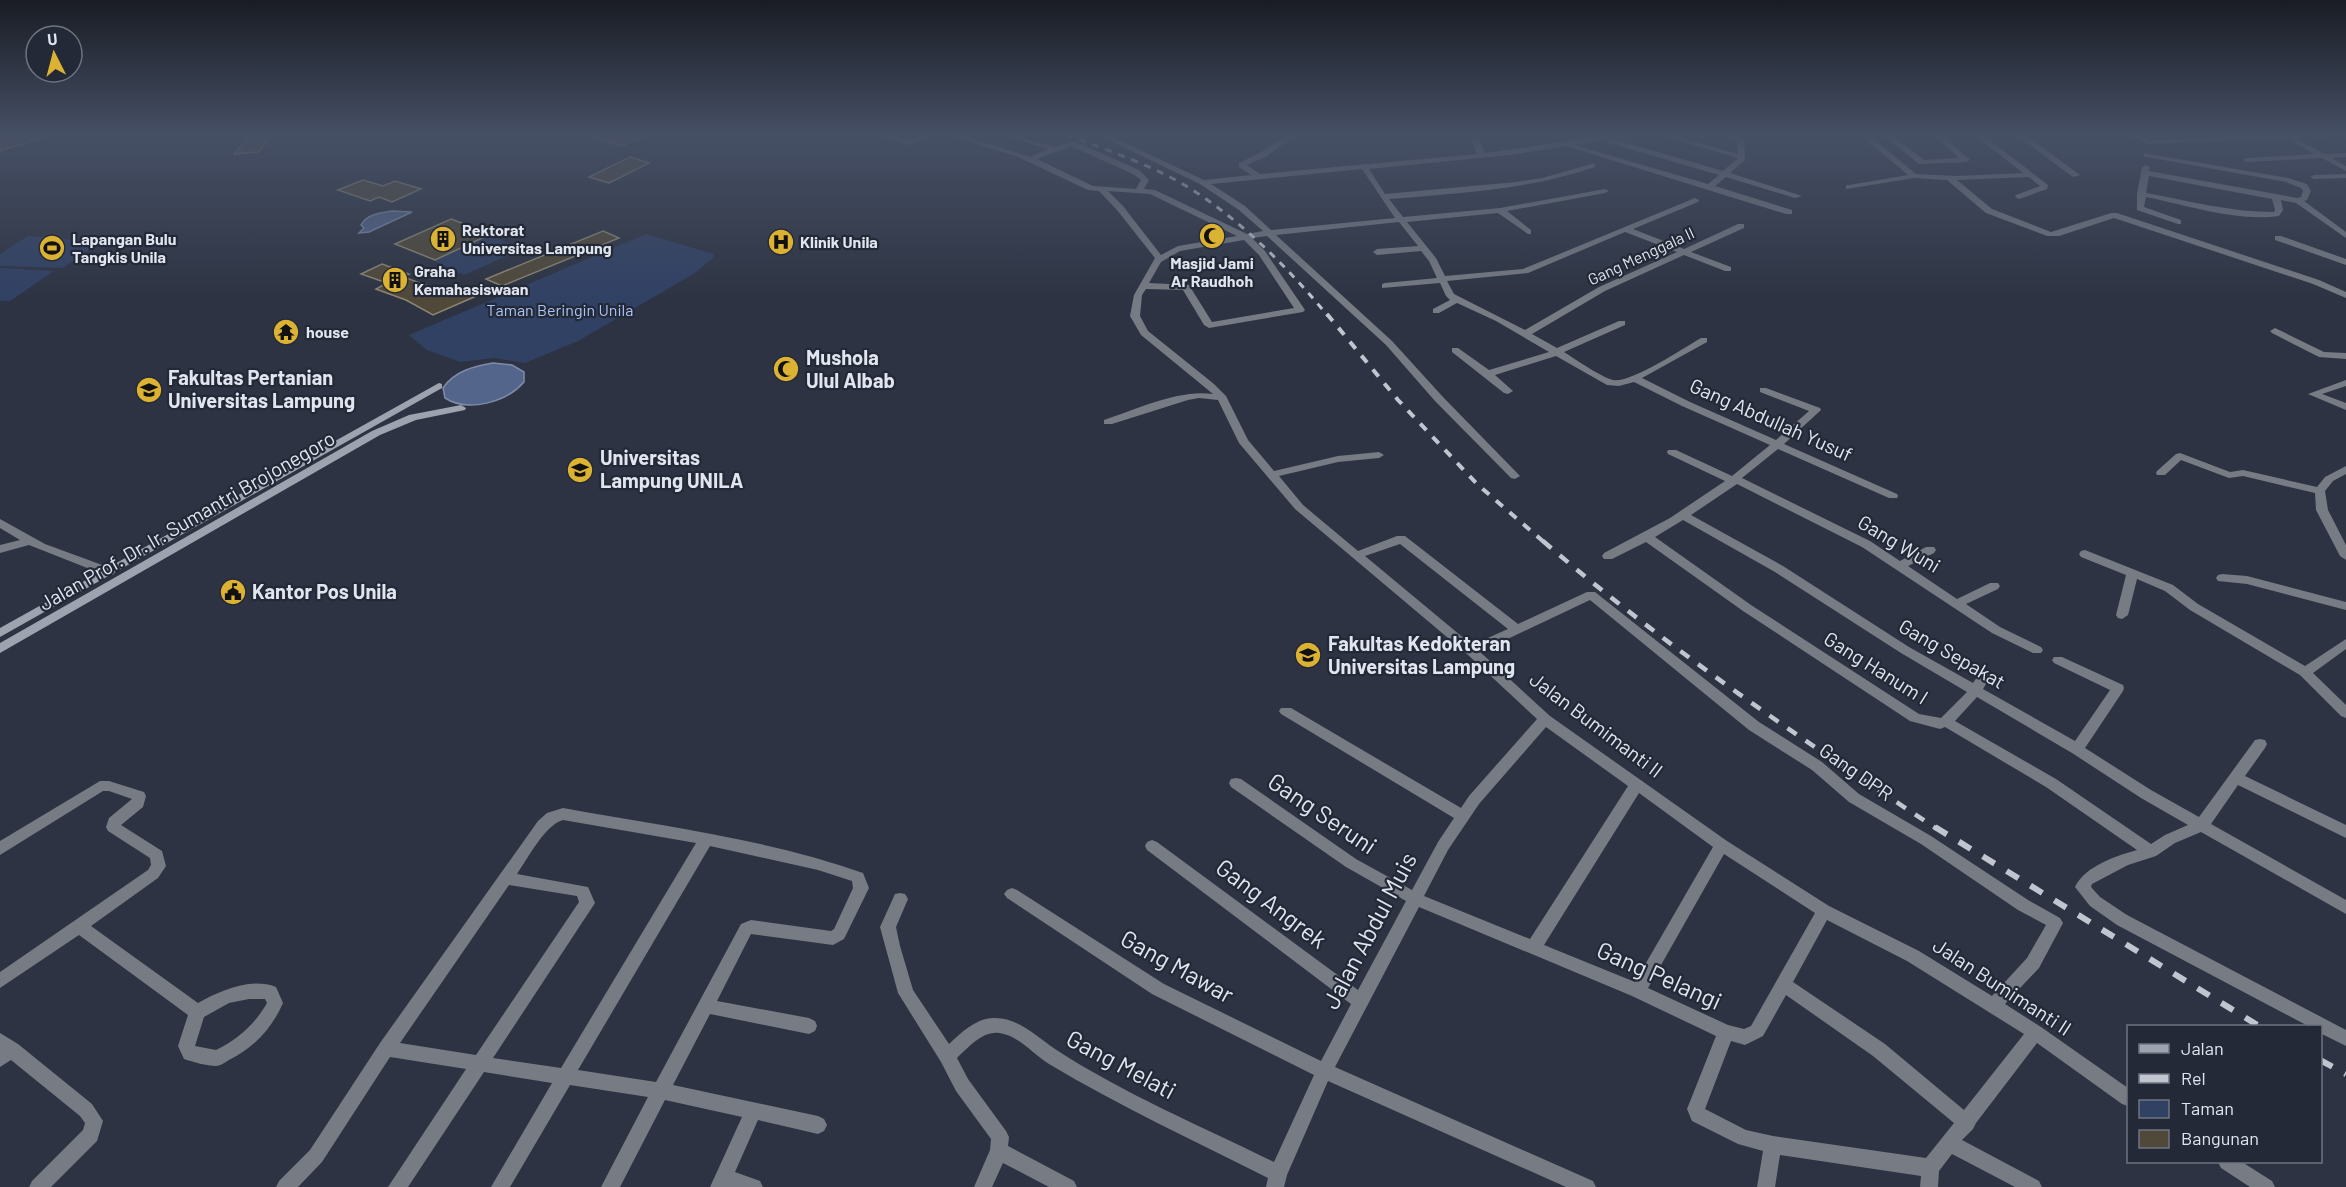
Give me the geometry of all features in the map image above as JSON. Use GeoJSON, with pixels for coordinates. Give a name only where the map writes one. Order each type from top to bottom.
{"type":"FeatureCollection","features":[{"type":"Feature","properties":{"kind":"street"},"geometry":{"type":"LineString","coordinates":[[1098,189],[1125,189]]}},
{"type":"Feature","properties":{"kind":"street"},"geometry":{"type":"LineString","coordinates":[[1141,189],[1161,195],[1246,237],[1271,266],[1299,306],[1299,312],[1209,325],[1186,287],[1143,286]]}},
{"type":"Feature","properties":{"kind":"street"},"geometry":{"type":"LineString","coordinates":[[1214,189],[1242,208],[1389,343],[1438,399],[1515,476]]}},
{"type":"Feature","properties":{"kind":"street"},"geometry":{"type":"LineString","coordinates":[[1378,189],[1424,248],[1444,280],[1450,296],[1499,319],[1554,353],[1612,384],[1634,378],[1704,340]]}},
{"type":"Feature","properties":{"kind":"street"},"geometry":{"type":"LineString","coordinates":[[1383,197],[1455,189]]}},
{"type":"Feature","properties":{"kind":"street"},"geometry":{"type":"LineString","coordinates":[[1714,189],[1789,212]]}},
{"type":"Feature","properties":{"kind":"street"},"geometry":{"type":"LineString","coordinates":[[1775,189],[1798,196]]}},
{"type":"Feature","properties":{"kind":"street"},"geometry":{"type":"LineString","coordinates":[[1963,189],[1989,211],[2042,231],[2056,234],[2114,215],[2316,282],[2346,296]]}},
{"type":"Feature","properties":{"kind":"street"},"geometry":{"type":"LineString","coordinates":[[2019,197],[2040,189]]}},
{"type":"Feature","properties":{"kind":"street"},"geometry":{"type":"LineString","coordinates":[[2142,189],[2141,209],[2178,222]]}},
{"type":"Feature","properties":{"kind":"street"},"geometry":{"type":"LineString","coordinates":[[2231,189],[2298,201],[2346,236]]}},
{"type":"Feature","properties":{"kind":"street"},"geometry":{"type":"LineString","coordinates":[[2298,201],[2304,198],[2307,191],[2305,189]]}},
{"type":"Feature","properties":{"kind":"street"},"geometry":{"type":"LineString","coordinates":[[1102,190],[1120,208],[1159,258],[1178,249],[1268,233],[1500,210],[1605,191]]}},
{"type":"Feature","properties":{"kind":"street"},"geometry":{"type":"LineString","coordinates":[[2141,195],[2241,213],[2266,214],[2276,214],[2279,210],[2276,198]]}},
{"type":"Feature","properties":{"kind":"street"},"geometry":{"type":"LineString","coordinates":[[1385,286],[1525,271],[1695,200]]}},
{"type":"Feature","properties":{"kind":"street"},"geometry":{"type":"LineString","coordinates":[[1500,210],[1528,232]]}},
{"type":"Feature","properties":{"kind":"street","name":"Gang Menggala II"},"geometry":{"type":"LineString","coordinates":[[1524,334],[1540,327],[1602,289],[1741,226]]}},
{"type":"Feature","properties":{"kind":"street"},"geometry":{"type":"LineString","coordinates":[[1625,229],[1728,269]]}},
{"type":"Feature","properties":{"kind":"street"},"geometry":{"type":"LineString","coordinates":[[2278,238],[2346,262]]}},
{"type":"Feature","properties":{"kind":"street"},"geometry":{"type":"LineString","coordinates":[[1377,252],[1424,248]]}},
{"type":"Feature","properties":{"kind":"street","name":"Jalan Bumimanti II"},"geometry":{"type":"LineString","coordinates":[[1159,258],[1143,286],[1135,309],[1136,322],[1144,333],[1204,380],[1222,398],[1244,441],[1299,507],[1470,651],[1545,719],[1722,845],[1824,911],[1913,956],[2035,1032],[2127,1097]]}},
{"type":"Feature","properties":{"kind":"street"},"geometry":{"type":"LineString","coordinates":[[1436,311],[1456,300]]}},
{"type":"Feature","properties":{"kind":"street"},"geometry":{"type":"LineString","coordinates":[[1487,373],[1554,353],[1622,324]]}},
{"type":"Feature","properties":{"kind":"street"},"geometry":{"type":"LineString","coordinates":[[2275,331],[2322,355],[2346,356]]}},
{"type":"Feature","properties":{"kind":"street"},"geometry":{"type":"LineString","coordinates":[[1455,350],[1508,391]]}},
{"type":"Feature","properties":{"kind":"street","name":"Gang Abdullah Yusuf"},"geometry":{"type":"LineString","coordinates":[[1634,378],[1893,496]]}},
{"type":"Feature","properties":{"kind":"street"},"geometry":{"type":"LineString","coordinates":[[2346,383],[2313,394],[2346,407]]}},
{"type":"Feature","properties":{"kind":"street","name":"Jalan Prof. Dr. Ir. Sumantri Brojonegoro"},"geometry":{"type":"LineString","coordinates":[[0,633],[438,386]]}},
{"type":"Feature","properties":{"kind":"street"},"geometry":{"type":"LineString","coordinates":[[1608,556],[1648,538],[1735,480],[1801,426],[1816,410],[1762,390]]}},
{"type":"Feature","properties":{"kind":"street"},"geometry":{"type":"LineString","coordinates":[[1108,422],[1179,398],[1199,395],[1222,398]]}},
{"type":"Feature","properties":{"kind":"street","name":"Jalan Prof. Dr. Ir. Sumantri Brojonegoro"},"geometry":{"type":"LineString","coordinates":[[0,649],[376,434],[413,417],[461,408]]}},
{"type":"Feature","properties":{"kind":"street","name":"Gang Wuni"},"geometry":{"type":"LineString","coordinates":[[1672,452],[1812,516],[1899,566],[1996,630],[2037,650]]}},
{"type":"Feature","properties":{"kind":"street"},"geometry":{"type":"LineString","coordinates":[[1270,475],[1338,459],[1379,455]]}},
{"type":"Feature","properties":{"kind":"street"},"geometry":{"type":"LineString","coordinates":[[2161,473],[2180,456],[2229,475],[2242,472],[2320,491]]}},
{"type":"Feature","properties":{"kind":"street"},"geometry":{"type":"LineString","coordinates":[[2346,469],[2329,479],[2320,491],[2322,510],[2346,556]]}},
{"type":"Feature","properties":{"kind":"street","name":"Gang Sepakat"},"geometry":{"type":"LineString","coordinates":[[1683,515],[1779,569],[1905,650],[2077,749],[2201,826],[2346,908]]}},
{"type":"Feature","properties":{"kind":"street"},"geometry":{"type":"LineString","coordinates":[[0,524],[29,541],[109,572]]}},
{"type":"Feature","properties":{"kind":"street","name":"Gang Hanum I"},"geometry":{"type":"LineString","coordinates":[[1648,538],[1747,608],[1915,718],[1940,724],[1946,722],[2068,791],[2151,852]]}},
{"type":"Feature","properties":{"kind":"street"},"geometry":{"type":"LineString","coordinates":[[1358,555],[1401,539],[1518,630],[1470,651]]}},
{"type":"Feature","properties":{"kind":"street"},"geometry":{"type":"LineString","coordinates":[[0,549],[29,541]]}},
{"type":"Feature","properties":{"kind":"street"},"geometry":{"type":"LineString","coordinates":[[1899,566],[1930,550]]}},
{"type":"Feature","properties":{"kind":"street"},"geometry":{"type":"LineString","coordinates":[[2085,554],[2169,588],[2194,607],[2305,672],[2346,713]]}},
{"type":"Feature","properties":{"kind":"street"},"geometry":{"type":"LineString","coordinates":[[2122,615],[2132,574]]}},
{"type":"Feature","properties":{"kind":"street"},"geometry":{"type":"LineString","coordinates":[[2222,578],[2247,580],[2346,607]]}},
{"type":"Feature","properties":{"kind":"street"},"geometry":{"type":"LineString","coordinates":[[1958,603],[1994,586]]}},
{"type":"Feature","properties":{"kind":"street","name":"Gang DPR"},"geometry":{"type":"LineString","coordinates":[[1518,630],[1591,595],[1754,726],[1817,766],[1854,798],[1926,840],[2023,905],[2055,923],[2033,963],[1993,1006]]}},
{"type":"Feature","properties":{"kind":"street"},"geometry":{"type":"LineString","coordinates":[[2305,672],[2346,644]]}},
{"type":"Feature","properties":{"kind":"street"},"geometry":{"type":"LineString","coordinates":[[2058,660],[2118,688],[2077,749]]}},
{"type":"Feature","properties":{"kind":"street"},"geometry":{"type":"LineString","coordinates":[[1946,722],[1976,690],[1986,674]]}},
{"type":"Feature","properties":{"kind":"street"},"geometry":{"type":"LineString","coordinates":[[1286,711],[1463,817]]}},
{"type":"Feature","properties":{"kind":"street","name":"Jalan Abdul Muis"},"geometry":{"type":"LineString","coordinates":[[1277,1180],[1324,1071],[1443,846],[1463,817],[1545,719]]}},
{"type":"Feature","properties":{"kind":"street"},"geometry":{"type":"LineString","coordinates":[[2260,744],[2201,826],[2170,838],[2151,852],[2124,860],[2086,880],[2083,887],[2095,903],[2122,920],[2321,1025]]}},
{"type":"Feature","properties":{"kind":"street"},"geometry":{"type":"LineString","coordinates":[[2236,778],[2346,832]]}},
{"type":"Feature","properties":{"kind":"street","name":"Gang Seruni"},"geometry":{"type":"LineString","coordinates":[[1236,783],[1351,863],[1414,898]]}},
{"type":"Feature","properties":{"kind":"street"},"geometry":{"type":"LineString","coordinates":[[1533,948],[1637,784]]}},
{"type":"Feature","properties":{"kind":"street"},"geometry":{"type":"LineString","coordinates":[[0,849],[100,786],[109,786],[140,796],[138,803],[114,822],[113,827],[157,855],[159,866],[153,874],[79,926],[3,975]]}},
{"type":"Feature","properties":{"kind":"street"},"geometry":{"type":"LineString","coordinates":[[285,1187],[316,1156],[386,1049],[543,825],[552,817],[563,814],[706,839],[818,864],[858,877],[861,883],[839,934],[833,938],[752,927],[746,929],[610,1187]]}},
{"type":"Feature","properties":{"kind":"street"},"geometry":{"type":"LineString","coordinates":[[500,1187],[568,1076],[706,839]]}},
{"type":"Feature","properties":{"kind":"street"},"geometry":{"type":"LineString","coordinates":[[1638,991],[1722,845]]}},
{"type":"Feature","properties":{"kind":"street","name":"Gang Angrek"},"geometry":{"type":"LineString","coordinates":[[1152,846],[1360,1001]]}},
{"type":"Feature","properties":{"kind":"street"},"geometry":{"type":"LineString","coordinates":[[397,1187],[587,903],[583,891],[506,878]]}},
{"type":"Feature","properties":{"kind":"street","name":"Gang Mawar"},"geometry":{"type":"LineString","coordinates":[[1012,894],[1158,988],[1324,1071],[1587,1187]]}},
{"type":"Feature","properties":{"kind":"street","name":"Gang Pelangi"},"geometry":{"type":"LineString","coordinates":[[1414,898],[1638,991],[1726,1032],[1745,1037],[1752,1036],[1824,911]]}},
{"type":"Feature","properties":{"kind":"street"},"geometry":{"type":"LineString","coordinates":[[900,899],[888,927],[906,993],[947,1056],[962,1085],[1000,1137],[999,1151],[983,1187]]}},
{"type":"Feature","properties":{"kind":"street"},"geometry":{"type":"LineString","coordinates":[[79,926],[198,1012]]}},
{"type":"Feature","properties":{"kind":"street"},"geometry":{"type":"LineString","coordinates":[[1783,984],[1879,1050],[1967,1124]]}},
{"type":"Feature","properties":{"kind":"street"},"geometry":{"type":"LineString","coordinates":[[245,990],[270,992],[275,1003],[260,1029],[247,1041],[217,1058],[190,1053],[186,1046],[186,1039],[198,1012],[230,994],[245,990]]}},
{"type":"Feature","properties":{"kind":"street"},"geometry":{"type":"LineString","coordinates":[[705,1006],[809,1026]]}},
{"type":"Feature","properties":{"kind":"street","name":"Gang Melati"},"geometry":{"type":"LineString","coordinates":[[947,1056],[975,1034],[990,1025],[998,1025],[1019,1033],[1054,1058],[1277,1180]]}},
{"type":"Feature","properties":{"kind":"street"},"geometry":{"type":"LineString","coordinates":[[2322,1025],[2346,1038]]}},
{"type":"Feature","properties":{"kind":"street"},"geometry":{"type":"LineString","coordinates":[[1726,1032],[1698,1109],[1744,1138],[1773,1145],[1930,1168]]}},
{"type":"Feature","properties":{"kind":"street"},"geometry":{"type":"LineString","coordinates":[[1929,1187],[1930,1168],[1967,1124],[2035,1032]]}},
{"type":"Feature","properties":{"kind":"street"},"geometry":{"type":"LineString","coordinates":[[386,1049],[660,1091],[818,1125]]}},
{"type":"Feature","properties":{"kind":"street"},"geometry":{"type":"LineString","coordinates":[[4,1050],[86,1110],[94,1121],[91,1135],[38,1187]]}},
{"type":"Feature","properties":{"kind":"street"},"geometry":{"type":"LineString","coordinates":[[753,1112],[722,1182],[754,1187]]}},
{"type":"Feature","properties":{"kind":"street"},"geometry":{"type":"LineString","coordinates":[[1950,1143],[2033,1187]]}},
{"type":"Feature","properties":{"kind":"street"},"geometry":{"type":"LineString","coordinates":[[1766,1187],[1773,1145]]}},
{"type":"Feature","properties":{"kind":"street"},"geometry":{"type":"LineString","coordinates":[[999,1151],[1068,1187]]}},
{"type":"Feature","properties":{"kind":"street"},"geometry":{"type":"LineString","coordinates":[[2230,1163],[2266,1187]]}},
{"type":"Feature","properties":{"kind":"green space","name":"Taman Beringin Unila"},"geometry":{"type":"Polygon","coordinates":[[[646,234],[713,254],[714,257],[695,273],[578,341],[525,363],[494,358],[460,362],[427,350],[409,335],[646,234]]]}},
{"type":"Feature","properties":{"kind":"green space","name":"Lapangan Bulu Tangkis Unila"},"geometry":{"type":"Polygon","coordinates":[[[28,236],[102,242],[62,268],[0,266],[0,254],[28,236]]]}},
{"type":"Feature","properties":{"kind":"green space"},"geometry":{"type":"Polygon","coordinates":[[[490,236],[523,249],[464,275],[434,261],[490,236]]]}},
{"type":"Feature","properties":{"kind":"green space"},"geometry":{"type":"Polygon","coordinates":[[[0,268],[54,271],[10,301],[0,301],[0,268]]]}},
{"type":"Feature","properties":{"kind":"shaded area"},"geometry":{"type":"Polygon","coordinates":[[[392,211],[412,212],[369,232],[359,233],[364,228],[361,225],[367,218],[392,211]]]}},
{"type":"Feature","properties":{"kind":"shaded area"},"geometry":{"type":"Polygon","coordinates":[[[493,363],[512,365],[524,372],[524,382],[508,395],[487,403],[465,405],[445,398],[443,388],[453,377],[472,368],[493,363]]]}},
{"type":"Feature","properties":{"kind":"building"},"geometry":{"type":"Polygon","coordinates":[[[420,189],[392,202],[379,197],[370,201],[338,190],[420,189]]]}},
{"type":"Feature","properties":{"kind":"building","name":"Rektorat Universitas Lampung"},"geometry":{"type":"Polygon","coordinates":[[[451,219],[491,234],[435,260],[395,244],[451,219]]]}},
{"type":"Feature","properties":{"kind":"building"},"geometry":{"type":"Polygon","coordinates":[[[603,231],[619,238],[502,286],[486,279],[603,231]]]}},
{"type":"Feature","properties":{"kind":"building"},"geometry":{"type":"Polygon","coordinates":[[[382,264],[409,274],[403,277],[451,294],[457,291],[474,297],[433,315],[406,300],[376,289],[387,283],[361,274],[382,264]]]}},
{"type":"Feature","properties":{"kind":"railway"},"geometry":{"type":"LineString","coordinates":[[1192,189],[1247,231],[1328,316]]}},
{"type":"Feature","properties":{"kind":"railway"},"geometry":{"type":"LineString","coordinates":[[1327,314],[1398,400],[1477,484],[1545,543]]}},
{"type":"Feature","properties":{"kind":"railway"},"geometry":{"type":"LineString","coordinates":[[1543,541],[1686,655],[1785,727],[1937,829]]}},
{"type":"Feature","properties":{"kind":"railway"},"geometry":{"type":"LineString","coordinates":[[1935,827],[2257,1025]]}},
{"type":"Feature","properties":{"kind":"railway"},"geometry":{"type":"LineString","coordinates":[[2322,1061],[2346,1074]]}},
{"type":"Feature","properties":{"kind":"place","name":"Masjid Jami Ar Raudhoh"},"geometry":{"type":"Point","coordinates":[1212,236]}},
{"type":"Feature","properties":{"kind":"place","name":"Rektorat Universitas Lampung"},"geometry":{"type":"Point","coordinates":[443,239]}},
{"type":"Feature","properties":{"kind":"place","name":"Klinik Unila"},"geometry":{"type":"Point","coordinates":[781,242]}},
{"type":"Feature","properties":{"kind":"place","name":"Lapangan Bulu Tangkis Unila"},"geometry":{"type":"Point","coordinates":[52,248]}},
{"type":"Feature","properties":{"kind":"place","name":"Graha Kemahasiswaan"},"geometry":{"type":"Point","coordinates":[395,280]}},
{"type":"Feature","properties":{"kind":"place","name":"house"},"geometry":{"type":"Point","coordinates":[286,332]}},
{"type":"Feature","properties":{"kind":"place","name":"Mushola Ulul Albab"},"geometry":{"type":"Point","coordinates":[786,369]}},
{"type":"Feature","properties":{"kind":"place","name":"Fakultas Pertanian Universitas Lampung"},"geometry":{"type":"Point","coordinates":[149,390]}},
{"type":"Feature","properties":{"kind":"place","name":"Universitas Lampung UNILA"},"geometry":{"type":"Point","coordinates":[580,470]}},
{"type":"Feature","properties":{"kind":"place","name":"Kantor Pos Unila"},"geometry":{"type":"Point","coordinates":[233,592]}},
{"type":"Feature","properties":{"kind":"place","name":"Fakultas Kedokteran Universitas Lampung"},"geometry":{"type":"Point","coordinates":[1308,655]}}]}
